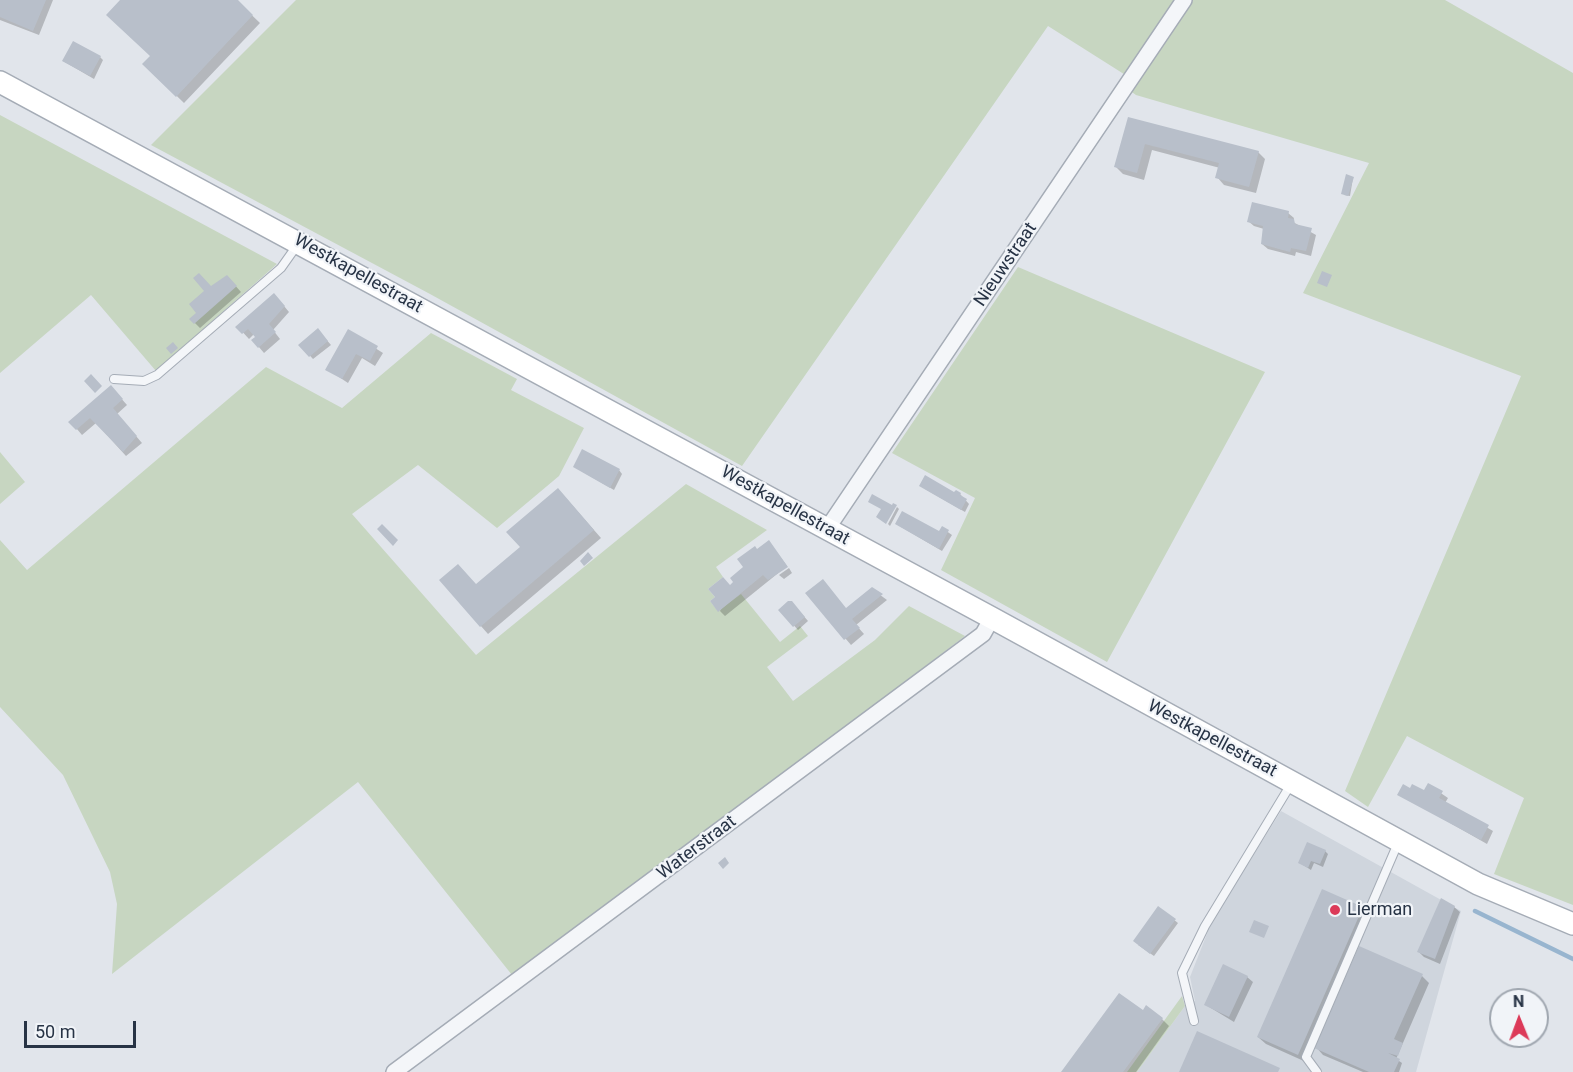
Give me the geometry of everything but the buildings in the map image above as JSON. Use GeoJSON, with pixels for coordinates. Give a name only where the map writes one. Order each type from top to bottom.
{"type":"FeatureCollection","features":[{"type":"Feature","properties":{"kind":"street","name":"Nieuwstraat"},"geometry":{"type":"LineString","coordinates":[[827,529],[1184,0]]}},
{"type":"Feature","properties":{"kind":"street","name":"Westkapellestraat"},"geometry":{"type":"LineString","coordinates":[[0,82],[992,618],[1478,884],[1573,924]]}},
{"type":"Feature","properties":{"kind":"street","name":"Waterstraat"},"geometry":{"type":"LineString","coordinates":[[394,1072],[983,634],[992,618]]}},
{"type":"Feature","properties":{"kind":"lane"},"geometry":{"type":"LineString","coordinates":[[114,380],[144,381],[156,375],[281,268],[299,242]]}},
{"type":"Feature","properties":{"kind":"lane"},"geometry":{"type":"LineString","coordinates":[[1194,1021],[1182,973],[1205,926],[1292,782]]}},
{"type":"Feature","properties":{"kind":"lane"},"geometry":{"type":"LineString","coordinates":[[1317,1072],[1306,1057],[1399,841]]}},
{"type":"Feature","properties":{"kind":"shaded area"},"geometry":{"type":"Polygon","coordinates":[[[1281,811],[1461,911],[1416,1072],[1137,1072],[1185,1006],[1195,1001],[1190,977],[1212,921],[1281,811]]]}},
{"type":"Feature","properties":{"kind":"green space"},"geometry":{"type":"Polygon","coordinates":[[[296,0],[1178,0],[1127,76],[1048,26],[742,466],[430,294],[151,145],[296,0]]]}},
{"type":"Feature","properties":{"kind":"green space"},"geometry":{"type":"Polygon","coordinates":[[[1189,0],[1445,0],[1573,73],[1573,905],[1494,874],[1524,798],[1407,736],[1368,807],[1345,791],[1521,376],[1303,293],[1369,163],[1136,95],[1129,90],[1189,0]]]}},
{"type":"Feature","properties":{"kind":"green space"},"geometry":{"type":"Polygon","coordinates":[[[0,115],[277,264],[156,371],[91,295],[0,373],[0,115]]]}},
{"type":"Feature","properties":{"kind":"green space"},"geometry":{"type":"Polygon","coordinates":[[[1018,267],[1265,372],[1107,662],[941,570],[975,498],[892,453],[1018,267]]]}},
{"type":"Feature","properties":{"kind":"green space"},"geometry":{"type":"Polygon","coordinates":[[[431,333],[517,379],[511,390],[584,428],[559,476],[497,528],[418,465],[352,514],[476,655],[686,484],[767,530],[716,567],[723,577],[708,589],[715,597],[710,601],[718,611],[741,594],[780,642],[800,626],[808,636],[767,667],[793,701],[875,640],[909,606],[965,636],[516,980],[358,782],[112,974],[117,904],[110,872],[63,775],[0,707],[0,540],[27,570],[266,367],[342,408],[431,333]]]}},
{"type":"Feature","properties":{"kind":"green space"},"geometry":{"type":"Polygon","coordinates":[[[0,452],[25,482],[0,504],[0,452]]]}},
{"type":"Feature","properties":{"kind":"green space"},"geometry":{"type":"Polygon","coordinates":[[[1182,996],[1185,1006],[1137,1072],[1127,1072],[1182,996]]]}},
{"type":"Feature","properties":{"kind":"waterway"},"geometry":{"type":"LineString","coordinates":[[1475,911],[1573,959]]}},
{"type":"Feature","properties":{"kind":"place","name":"Lierman"},"geometry":{"type":"Point","coordinates":[1335,910]}}]}
